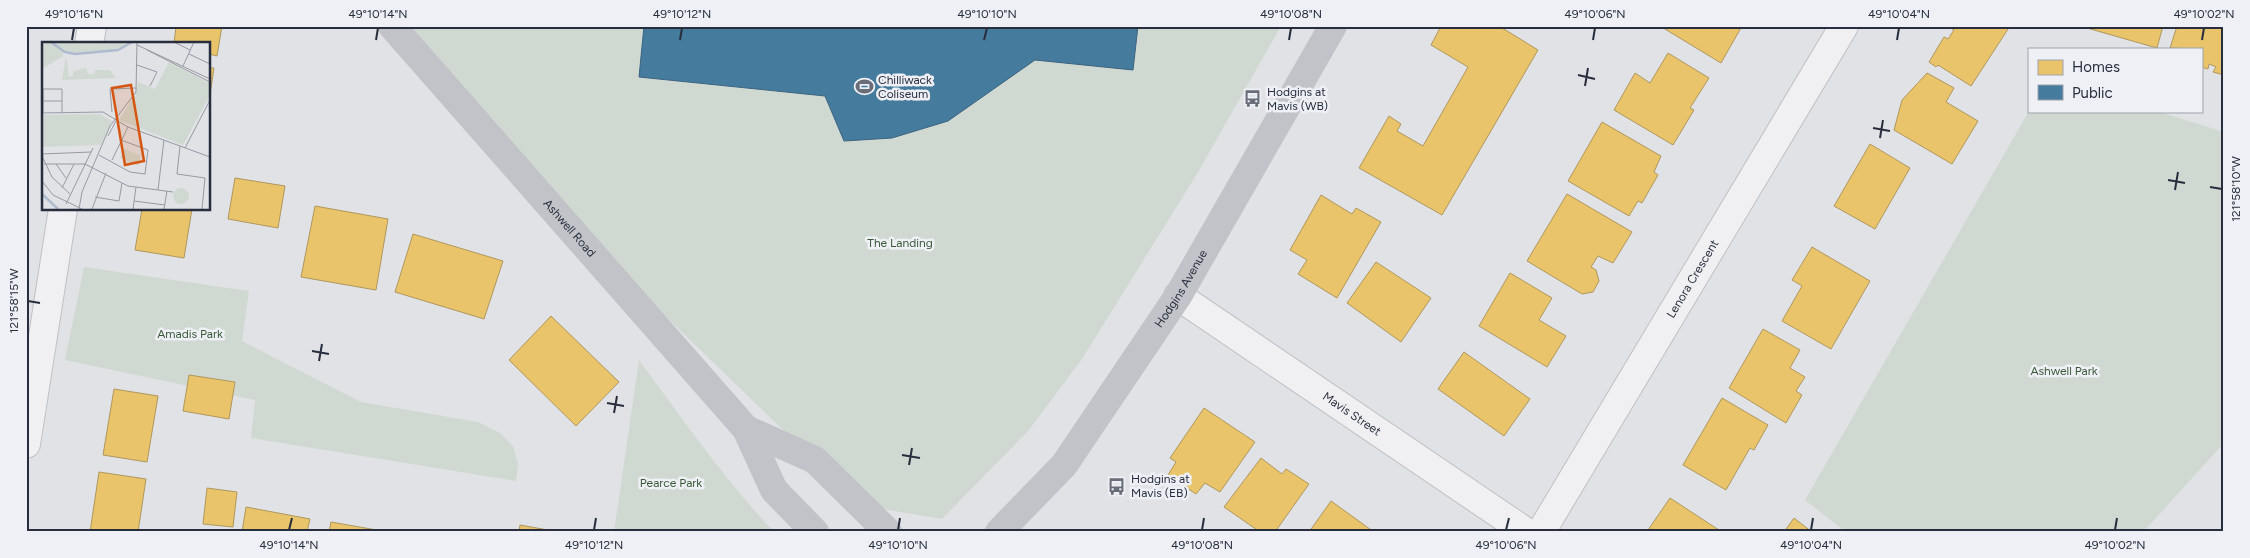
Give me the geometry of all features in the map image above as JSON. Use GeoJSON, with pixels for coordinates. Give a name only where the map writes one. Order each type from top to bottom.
{"type":"FeatureCollection","features":[{"type":"Feature","properties":{"kind":"street"},"geometry":{"type":"LineString","coordinates":[[89,42],[92,26]]}},
{"type":"Feature","properties":{"kind":"street","name":"Ashwell Road"},"geometry":{"type":"LineString","coordinates":[[392,26],[746,429],[774,490],[814,532]]}},
{"type":"Feature","properties":{"kind":"street","name":"Hodgins Avenue"},"geometry":{"type":"LineString","coordinates":[[999,532],[1064,465],[1178,296],[1333,26]]}},
{"type":"Feature","properties":{"kind":"street","name":"Lenora Crescent"},"geometry":{"type":"LineString","coordinates":[[1541,532],[1844,26]]}},
{"type":"Feature","properties":{"kind":"street"},"geometry":{"type":"LineString","coordinates":[[26,444],[63,210]]}},
{"type":"Feature","properties":{"kind":"street","name":"Mavis Street"},"geometry":{"type":"LineString","coordinates":[[1178,296],[1526,532]]}},
{"type":"Feature","properties":{"kind":"street","name":"Ashwell Road"},"geometry":{"type":"LineString","coordinates":[[746,429],[815,460],[888,532]]}},
{"type":"Feature","properties":{"kind":"green space","name":"The Landing"},"geometry":{"type":"Polygon","coordinates":[[[404,26],[1281,26],[1197,174],[1082,359],[1029,430],[942,519],[877,508],[780,427],[630,282],[404,26]]]}},
{"type":"Feature","properties":{"kind":"green space","name":"Ashwell Park"},"geometry":{"type":"Polygon","coordinates":[[[2028,112],[2160,112],[2224,132],[2224,443],[2143,532],[1846,532],[1805,500],[2028,112]]]}},
{"type":"Feature","properties":{"kind":"green space","name":"Amadis Park"},"geometry":{"type":"Polygon","coordinates":[[[84,267],[249,291],[242,341],[361,402],[478,422],[500,433],[513,446],[518,464],[516,481],[251,438],[255,400],[65,360],[84,267]]]}},
{"type":"Feature","properties":{"kind":"green space","name":"Pearce Park"},"geometry":{"type":"Polygon","coordinates":[[[639,360],[721,470],[774,532],[614,532],[639,360]]]}},
{"type":"Feature","properties":{"kind":"building: Homes"},"geometry":{"type":"Polygon","coordinates":[[[176,26],[222,26],[217,56],[210,54],[210,42],[174,42],[176,26]]]}},
{"type":"Feature","properties":{"kind":"building: Homes"},"geometry":{"type":"Polygon","coordinates":[[[1441,26],[1499,26],[1538,50],[1442,215],[1359,168],[1389,116],[1401,124],[1397,131],[1423,146],[1468,67],[1431,45],[1441,26]]]}},
{"type":"Feature","properties":{"kind":"building: Homes"},"geometry":{"type":"Polygon","coordinates":[[[1660,26],[1742,26],[1721,63],[1660,26]]]}},
{"type":"Feature","properties":{"kind":"building: Homes"},"geometry":{"type":"Polygon","coordinates":[[[1947,26],[2010,26],[1971,86],[1938,65],[1936,67],[1929,62],[1944,37],[1948,39],[1954,30],[1947,26]]]}},
{"type":"Feature","properties":{"kind":"building: Homes"},"geometry":{"type":"Polygon","coordinates":[[[2080,26],[2163,26],[2157,48],[2080,26]]]}},
{"type":"Feature","properties":{"kind":"building: Homes"},"geometry":{"type":"Polygon","coordinates":[[[2177,26],[2224,26],[2224,75],[2213,72],[2216,67],[2209,64],[2208,69],[2202,67],[2202,48],[2170,48],[2177,26]]]}},
{"type":"Feature","properties":{"kind":"building: Homes"},"geometry":{"type":"Polygon","coordinates":[[[1668,53],[1709,78],[1690,108],[1694,110],[1673,145],[1614,110],[1635,73],[1650,83],[1668,53]]]}},
{"type":"Feature","properties":{"kind":"building: Homes"},"geometry":{"type":"Polygon","coordinates":[[[210,68],[214,68],[210,94],[210,68]]]}},
{"type":"Feature","properties":{"kind":"building: Homes"},"geometry":{"type":"Polygon","coordinates":[[[1927,73],[1954,88],[1946,102],[1978,121],[1952,164],[1894,130],[1902,100],[1927,73]]]}},
{"type":"Feature","properties":{"kind":"building: Homes"},"geometry":{"type":"Polygon","coordinates":[[[1602,122],[1661,156],[1654,172],[1658,175],[1642,203],[1638,201],[1629,216],[1568,181],[1602,122]]]}},
{"type":"Feature","properties":{"kind":"building: Homes"},"geometry":{"type":"Polygon","coordinates":[[[1870,144],[1910,168],[1875,229],[1834,206],[1870,144]]]}},
{"type":"Feature","properties":{"kind":"building: Homes"},"geometry":{"type":"Polygon","coordinates":[[[235,178],[285,186],[278,228],[228,219],[235,178]]]}},
{"type":"Feature","properties":{"kind":"building: Homes"},"geometry":{"type":"Polygon","coordinates":[[[1567,194],[1632,232],[1613,263],[1598,256],[1591,267],[1596,270],[1599,281],[1593,292],[1582,294],[1527,261],[1567,194]]]}},
{"type":"Feature","properties":{"kind":"building: Homes"},"geometry":{"type":"Polygon","coordinates":[[[1321,195],[1352,214],[1356,208],[1381,222],[1337,298],[1298,274],[1307,260],[1290,250],[1321,195]]]}},
{"type":"Feature","properties":{"kind":"building: Homes"},"geometry":{"type":"Polygon","coordinates":[[[315,206],[388,219],[376,290],[301,277],[315,206]]]}},
{"type":"Feature","properties":{"kind":"building: Homes"},"geometry":{"type":"Polygon","coordinates":[[[142,210],[192,210],[184,258],[135,250],[142,210]]]}},
{"type":"Feature","properties":{"kind":"building: Homes"},"geometry":{"type":"Polygon","coordinates":[[[413,234],[503,261],[484,319],[395,292],[413,234]]]}},
{"type":"Feature","properties":{"kind":"building: Homes"},"geometry":{"type":"Polygon","coordinates":[[[1812,247],[1870,281],[1831,349],[1782,321],[1802,286],[1792,280],[1812,247]]]}},
{"type":"Feature","properties":{"kind":"building: Homes"},"geometry":{"type":"Polygon","coordinates":[[[1376,262],[1431,298],[1401,342],[1347,303],[1376,262]]]}},
{"type":"Feature","properties":{"kind":"building: Homes"},"geometry":{"type":"Polygon","coordinates":[[[1510,273],[1552,298],[1539,320],[1566,336],[1547,367],[1479,326],[1510,273]]]}},
{"type":"Feature","properties":{"kind":"building: Homes"},"geometry":{"type":"Polygon","coordinates":[[[551,316],[619,382],[576,426],[509,360],[551,316]]]}},
{"type":"Feature","properties":{"kind":"building: Homes"},"geometry":{"type":"Polygon","coordinates":[[[1763,329],[1800,350],[1790,368],[1805,377],[1796,391],[1802,395],[1786,423],[1729,388],[1763,329]]]}},
{"type":"Feature","properties":{"kind":"building: Homes"},"geometry":{"type":"Polygon","coordinates":[[[1464,352],[1530,399],[1504,436],[1438,389],[1464,352]]]}},
{"type":"Feature","properties":{"kind":"building: Homes"},"geometry":{"type":"Polygon","coordinates":[[[189,375],[235,382],[229,419],[183,411],[189,375]]]}},
{"type":"Feature","properties":{"kind":"building: Homes"},"geometry":{"type":"Polygon","coordinates":[[[114,389],[158,396],[147,462],[103,455],[114,389]]]}},
{"type":"Feature","properties":{"kind":"building: Homes"},"geometry":{"type":"Polygon","coordinates":[[[1722,398],[1768,425],[1754,450],[1750,448],[1726,490],[1683,465],[1722,398]]]}},
{"type":"Feature","properties":{"kind":"building: Homes"},"geometry":{"type":"Polygon","coordinates":[[[1204,408],[1255,442],[1220,492],[1205,483],[1196,494],[1168,475],[1176,462],[1170,458],[1204,408]]]}},
{"type":"Feature","properties":{"kind":"building: Homes"},"geometry":{"type":"Polygon","coordinates":[[[1261,458],[1282,474],[1286,469],[1309,484],[1275,532],[1260,532],[1224,507],[1261,458]]]}},
{"type":"Feature","properties":{"kind":"building: Homes"},"geometry":{"type":"Polygon","coordinates":[[[99,472],[146,479],[138,532],[90,532],[99,472]]]}},
{"type":"Feature","properties":{"kind":"building: Homes"},"geometry":{"type":"Polygon","coordinates":[[[207,488],[237,492],[233,527],[203,524],[207,488]]]}},
{"type":"Feature","properties":{"kind":"building: Homes"},"geometry":{"type":"Polygon","coordinates":[[[1670,498],[1722,532],[1651,532],[1648,530],[1670,498]]]}},
{"type":"Feature","properties":{"kind":"building: Homes"},"geometry":{"type":"Polygon","coordinates":[[[1331,501],[1374,532],[1309,532],[1331,501]]]}},
{"type":"Feature","properties":{"kind":"building: Homes"},"geometry":{"type":"Polygon","coordinates":[[[246,507],[310,519],[307,532],[242,532],[246,507]]]}},
{"type":"Feature","properties":{"kind":"building: Homes"},"geometry":{"type":"Polygon","coordinates":[[[1794,518],[1812,532],[1784,532],[1794,518]]]}},
{"type":"Feature","properties":{"kind":"building: Homes"},"geometry":{"type":"Polygon","coordinates":[[[331,522],[388,532],[329,532],[331,522]]]}},
{"type":"Feature","properties":{"kind":"building: Homes"},"geometry":{"type":"Polygon","coordinates":[[[520,525],[559,532],[519,532],[520,525]]]}},
{"type":"Feature","properties":{"kind":"building: Public","name":"Chilliwack Coliseum"},"geometry":{"type":"Polygon","coordinates":[[[644,26],[1138,26],[1133,70],[1035,60],[948,121],[892,138],[844,141],[825,96],[639,77],[644,26]]]}},
{"type":"Feature","properties":{"kind":"place","name":"Chilliwack Coliseum"},"geometry":{"type":"Point","coordinates":[864,87]}},
{"type":"Feature","properties":{"kind":"place","name":"Hodgins at Mavis (WB)"},"geometry":{"type":"Point","coordinates":[1253,99]}},
{"type":"Feature","properties":{"kind":"place","name":"Hodgins at Mavis (EB)"},"geometry":{"type":"Point","coordinates":[1117,486]}}]}
